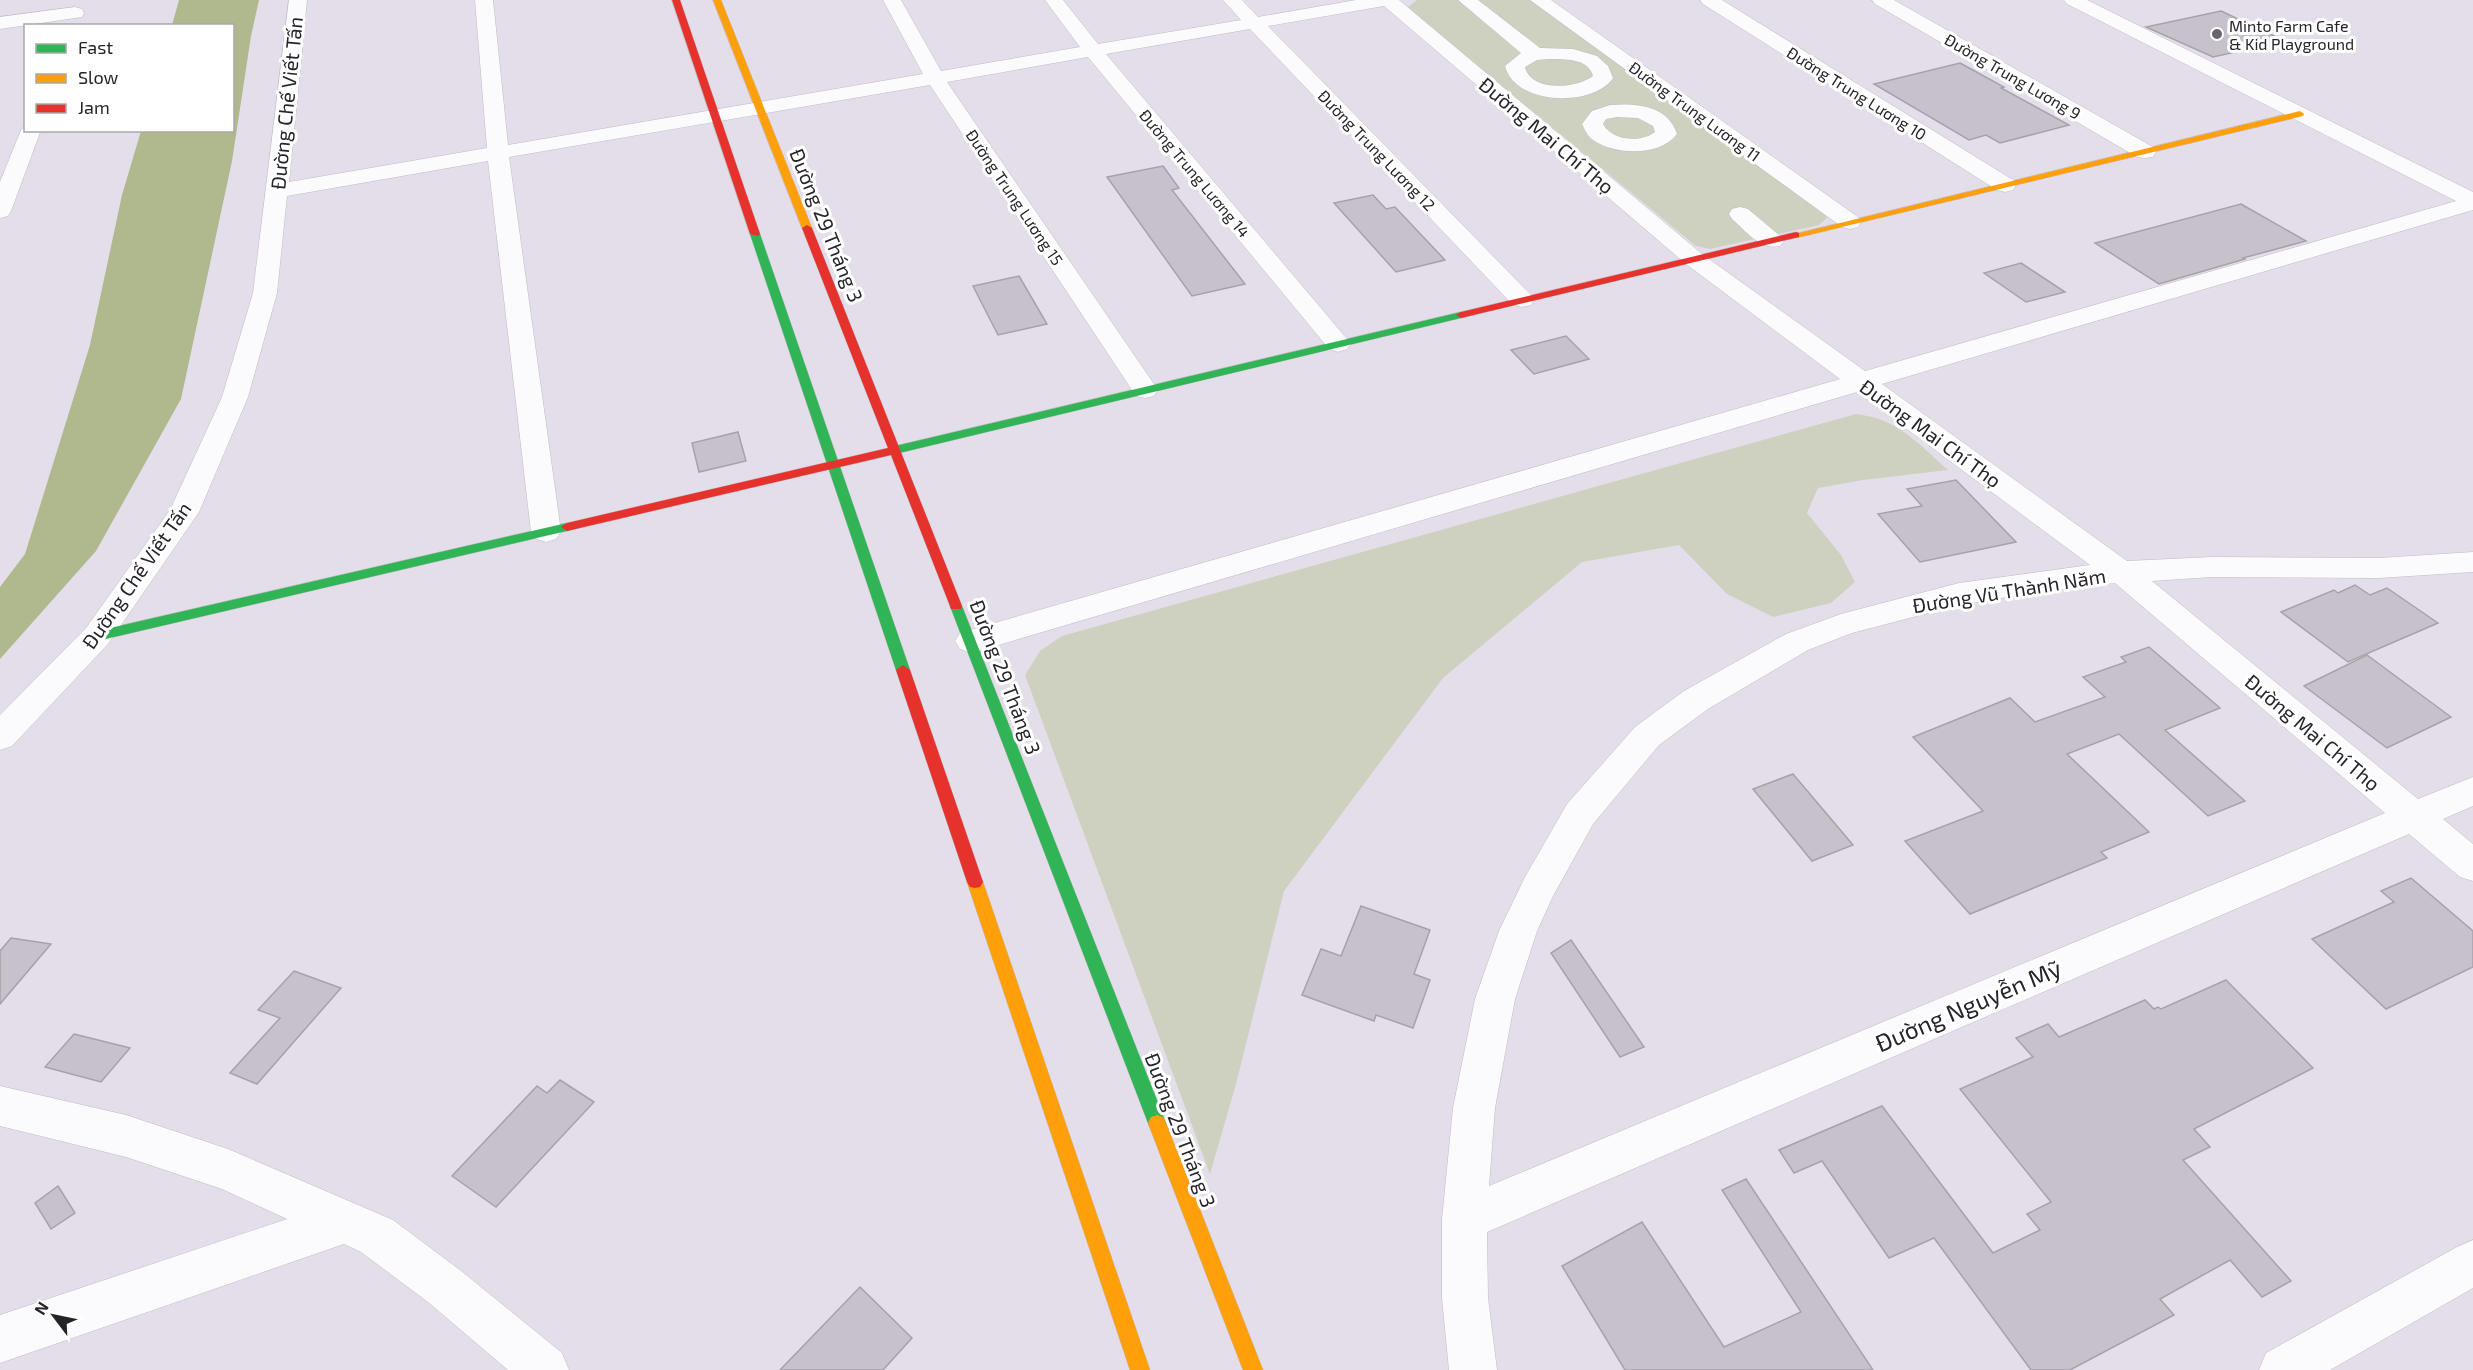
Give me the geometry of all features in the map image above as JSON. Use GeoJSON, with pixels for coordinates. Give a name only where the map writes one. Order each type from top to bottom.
{"type":"FeatureCollection","features":[{"type":"Feature","properties":{"kind":"street","name":"Đường Chế Viết Tấn"},"geometry":{"type":"LineString","coordinates":[[0,736],[97,636],[184,512],[235,397],[265,293],[298,0]]}},
{"type":"Feature","properties":{"kind":"street"},"geometry":{"type":"LineString","coordinates":[[484,0],[498,153],[546,532]]}},
{"type":"Feature","properties":{"kind":"street"},"geometry":{"type":"LineString","coordinates":[[676,0],[1140,1370]]}},
{"type":"Feature","properties":{"kind":"street","name":"Đường 29 Tháng 3"},"geometry":{"type":"LineString","coordinates":[[717,0],[971,641],[1253,1370]]}},
{"type":"Feature","properties":{"kind":"street","name":"Đường Trung Lương 15"},"geometry":{"type":"LineString","coordinates":[[892,0],[935,78],[1145,390]]}},
{"type":"Feature","properties":{"kind":"street","name":"Đường Trung Lương 14"},"geometry":{"type":"LineString","coordinates":[[1054,0],[1093,51],[1338,344]]}},
{"type":"Feature","properties":{"kind":"street","name":"Đường Trung Lương 12"},"geometry":{"type":"LineString","coordinates":[[1232,0],[1522,300]]}},
{"type":"Feature","properties":{"kind":"street"},"geometry":{"type":"LineString","coordinates":[[276,191],[1388,0]]}},
{"type":"Feature","properties":{"kind":"street","name":"Đường Mai Chí Thọ"},"geometry":{"type":"LineString","coordinates":[[1388,0],[1694,259],[2121,572],[2473,866]]}},
{"type":"Feature","properties":{"kind":"street"},"geometry":{"type":"LineString","coordinates":[[1467,0],[1535,54]]}},
{"type":"Feature","properties":{"kind":"street","name":"Đường Trung Lương 11"},"geometry":{"type":"LineString","coordinates":[[1539,0],[1850,222]]}},
{"type":"Feature","properties":{"kind":"street","name":"Đường Trung Lương 10"},"geometry":{"type":"LineString","coordinates":[[1709,0],[2005,185]]}},
{"type":"Feature","properties":{"kind":"street","name":"Đường Trung Lương 9"},"geometry":{"type":"LineString","coordinates":[[1881,0],[2145,152]]}},
{"type":"Feature","properties":{"kind":"street"},"geometry":{"type":"LineString","coordinates":[[2073,0],[2473,202]]}},
{"type":"Feature","properties":{"kind":"street"},"geometry":{"type":"LineString","coordinates":[[0,23],[76,13]]}},
{"type":"Feature","properties":{"kind":"street"},"geometry":{"type":"LineString","coordinates":[[1535,54],[1573,55],[1593,62],[1603,73],[1603,78],[1592,88],[1582,91],[1544,90],[1523,82],[1517,77],[1515,66],[1519,61],[1535,54]]}},
{"type":"Feature","properties":{"kind":"street"},"geometry":{"type":"LineString","coordinates":[[1582,91],[1610,111],[1640,112],[1659,119],[1665,126],[1666,134],[1660,140],[1657,150],[1625,144],[1599,135],[1592,128],[1593,121],[1599,115],[1610,111]]}},
{"type":"Feature","properties":{"kind":"street"},"geometry":{"type":"LineString","coordinates":[[97,636],[833,465],[2300,114]]}},
{"type":"Feature","properties":{"kind":"street"},"geometry":{"type":"LineString","coordinates":[[0,211],[30,132]]}},
{"type":"Feature","properties":{"kind":"street"},"geometry":{"type":"LineString","coordinates":[[971,641],[1862,383],[2473,202]]}},
{"type":"Feature","properties":{"kind":"street"},"geometry":{"type":"LineString","coordinates":[[1740,214],[1773,241]]}},
{"type":"Feature","properties":{"kind":"street","name":"Đường Vũ Thành Năm"},"geometry":{"type":"LineString","coordinates":[[1473,1370],[1465,1298],[1464,1219],[1476,1097],[1495,999],[1518,931],[1538,888],[1580,814],[1647,736],[1696,700],[1797,642],[1897,609],[1959,594],[2039,581],[2121,572],[2212,567],[2379,568],[2473,562]]}},
{"type":"Feature","properties":{"kind":"street","name":"Đường Nguyễn Mỹ"},"geometry":{"type":"LineString","coordinates":[[1464,1219],[2473,791]]}},
{"type":"Feature","properties":{"kind":"street"},"geometry":{"type":"LineString","coordinates":[[0,1106],[126,1136],[228,1170],[377,1236],[444,1286],[545,1370]]}},
{"type":"Feature","properties":{"kind":"street"},"geometry":{"type":"LineString","coordinates":[[0,1339],[344,1222]]}},
{"type":"Feature","properties":{"kind":"street"},"geometry":{"type":"LineString","coordinates":[[2283,1370],[2473,1263]]}},
{"type":"Feature","properties":{"kind":"shaded area"},"geometry":{"type":"Polygon","coordinates":[[[179,0],[259,0],[251,36],[232,161],[181,399],[96,551],[0,659],[0,587],[25,554],[90,345],[122,195],[141,132],[234,132],[234,24],[172,24],[179,0]]]}},
{"type":"Feature","properties":{"kind":"shaded area"},"geometry":{"type":"Polygon","coordinates":[[[1417,0],[1533,0],[1819,207],[1827,218],[1819,225],[1710,249],[1696,246],[1411,11],[1408,7],[1417,0]]]}},
{"type":"Feature","properties":{"kind":"shaded area"},"geometry":{"type":"Polygon","coordinates":[[[1856,414],[1884,421],[1896,427],[1917,442],[1948,470],[1818,488],[1807,513],[1841,555],[1855,582],[1831,603],[1773,617],[1727,594],[1679,545],[1582,562],[1443,678],[1284,891],[1236,1084],[1210,1174],[1025,675],[1040,651],[1062,636],[1856,414]]]}},
{"type":"Feature","properties":{"kind":"building","name":"Minto Farm Cafe & Kid Playground"},"geometry":{"type":"Polygon","coordinates":[[[2221,11],[2285,41],[2213,57],[2146,27],[2221,11]]]}},
{"type":"Feature","properties":{"kind":"building"},"geometry":{"type":"Polygon","coordinates":[[[1960,63],[2069,125],[2000,143],[1986,135],[1969,140],[1874,84],[1960,63]]]}},
{"type":"Feature","properties":{"kind":"building"},"geometry":{"type":"Polygon","coordinates":[[[1163,166],[1179,188],[1172,190],[1245,284],[1192,296],[1107,177],[1163,166]]]}},
{"type":"Feature","properties":{"kind":"building"},"geometry":{"type":"Polygon","coordinates":[[[1373,195],[1386,209],[1395,207],[1445,260],[1396,272],[1334,203],[1373,195]]]}},
{"type":"Feature","properties":{"kind":"building"},"geometry":{"type":"Polygon","coordinates":[[[2241,204],[2306,241],[2159,284],[2095,243],[2241,204]]]}},
{"type":"Feature","properties":{"kind":"building"},"geometry":{"type":"Polygon","coordinates":[[[2021,263],[2065,292],[2026,302],[1984,273],[2021,263]]]}},
{"type":"Feature","properties":{"kind":"building"},"geometry":{"type":"Polygon","coordinates":[[[1019,276],[1047,324],[998,335],[973,286],[1019,276]]]}},
{"type":"Feature","properties":{"kind":"building"},"geometry":{"type":"Polygon","coordinates":[[[1566,336],[1589,359],[1534,374],[1511,350],[1566,336]]]}},
{"type":"Feature","properties":{"kind":"building"},"geometry":{"type":"Polygon","coordinates":[[[738,432],[746,461],[699,472],[692,443],[738,432]]]}},
{"type":"Feature","properties":{"kind":"building"},"geometry":{"type":"Polygon","coordinates":[[[1956,480],[2016,542],[1920,562],[1878,514],[1922,506],[1907,489],[1956,480]]]}},
{"type":"Feature","properties":{"kind":"building"},"geometry":{"type":"Polygon","coordinates":[[[2355,585],[2370,595],[2387,588],[2438,623],[2348,662],[2281,612],[2334,590],[2338,593],[2355,585]]]}},
{"type":"Feature","properties":{"kind":"building"},"geometry":{"type":"Polygon","coordinates":[[[2149,647],[2220,708],[2165,730],[2245,801],[2208,816],[2119,734],[2067,754],[2149,832],[2101,852],[2107,858],[1970,914],[1905,841],[1983,811],[1913,737],[2010,698],[2035,722],[2105,697],[2083,677],[2126,662],[2121,657],[2149,647]]]}},
{"type":"Feature","properties":{"kind":"building"},"geometry":{"type":"Polygon","coordinates":[[[2367,655],[2451,717],[2387,748],[2304,686],[2367,655]]]}},
{"type":"Feature","properties":{"kind":"building"},"geometry":{"type":"Polygon","coordinates":[[[1793,774],[1853,845],[1812,861],[1753,789],[1793,774]]]}},
{"type":"Feature","properties":{"kind":"building"},"geometry":{"type":"Polygon","coordinates":[[[2411,878],[2473,931],[2473,967],[2386,1009],[2312,939],[2394,902],[2381,891],[2411,878]]]}},
{"type":"Feature","properties":{"kind":"building"},"geometry":{"type":"Polygon","coordinates":[[[1361,906],[1430,930],[1414,974],[1430,980],[1413,1028],[1376,1015],[1374,1021],[1302,995],[1321,949],[1341,956],[1361,906]]]}},
{"type":"Feature","properties":{"kind":"building"},"geometry":{"type":"Polygon","coordinates":[[[11,938],[51,944],[0,1004],[0,951],[11,938]]]}},
{"type":"Feature","properties":{"kind":"building"},"geometry":{"type":"Polygon","coordinates":[[[1571,940],[1644,1047],[1620,1057],[1551,953],[1571,940]]]}},
{"type":"Feature","properties":{"kind":"building"},"geometry":{"type":"Polygon","coordinates":[[[294,971],[341,988],[257,1084],[230,1073],[280,1018],[258,1010],[294,971]]]}},
{"type":"Feature","properties":{"kind":"building"},"geometry":{"type":"Polygon","coordinates":[[[2226,980],[2313,1068],[2194,1129],[2210,1147],[2183,1160],[2291,1281],[2262,1297],[2230,1260],[2160,1299],[2174,1315],[2070,1370],[2031,1370],[1934,1238],[1889,1258],[1822,1161],[1794,1173],[1779,1150],[1882,1106],[1993,1253],[2040,1230],[2027,1214],[2051,1202],[1960,1089],[2033,1057],[2016,1038],[2048,1024],[2059,1037],[2145,1000],[2154,1009],[2158,1007],[2161,1009],[2226,980]]]}},
{"type":"Feature","properties":{"kind":"building"},"geometry":{"type":"Polygon","coordinates":[[[74,1034],[130,1048],[101,1082],[45,1067],[74,1034]]]}},
{"type":"Feature","properties":{"kind":"building"},"geometry":{"type":"Polygon","coordinates":[[[560,1080],[594,1102],[496,1207],[452,1176],[537,1086],[547,1093],[560,1080]]]}},
{"type":"Feature","properties":{"kind":"building"},"geometry":{"type":"Polygon","coordinates":[[[1746,1179],[1873,1370],[1625,1370],[1562,1266],[1642,1222],[1724,1347],[1801,1312],[1722,1190],[1746,1179]]]}},
{"type":"Feature","properties":{"kind":"building"},"geometry":{"type":"Polygon","coordinates":[[[58,1186],[75,1213],[51,1229],[35,1203],[58,1186]]]}},
{"type":"Feature","properties":{"kind":"building"},"geometry":{"type":"Polygon","coordinates":[[[860,1287],[912,1338],[883,1370],[780,1370],[860,1287]]]}},
{"type":"Feature","properties":{"kind":"traffic: fast"},"geometry":{"type":"LineString","coordinates":[[755,234],[903,670]]}},
{"type":"Feature","properties":{"kind":"traffic: fast"},"geometry":{"type":"LineString","coordinates":[[891,451],[1461,315]]}},
{"type":"Feature","properties":{"kind":"traffic: fast"},"geometry":{"type":"LineString","coordinates":[[97,636],[567,527]]}},
{"type":"Feature","properties":{"kind":"traffic: fast"},"geometry":{"type":"LineString","coordinates":[[956,606],[1157,1123]]}},
{"type":"Feature","properties":{"kind":"traffic: slow"},"geometry":{"type":"LineString","coordinates":[[717,0],[807,228]]}},
{"type":"Feature","properties":{"kind":"traffic: slow"},"geometry":{"type":"LineString","coordinates":[[1796,235],[2300,114]]}},
{"type":"Feature","properties":{"kind":"traffic: slow"},"geometry":{"type":"LineString","coordinates":[[975,882],[1140,1370]]}},
{"type":"Feature","properties":{"kind":"traffic: slow"},"geometry":{"type":"LineString","coordinates":[[1157,1123],[1253,1370]]}},
{"type":"Feature","properties":{"kind":"traffic: jam"},"geometry":{"type":"LineString","coordinates":[[676,0],[755,234]]}},
{"type":"Feature","properties":{"kind":"traffic: jam"},"geometry":{"type":"LineString","coordinates":[[807,228],[956,606]]}},
{"type":"Feature","properties":{"kind":"traffic: jam"},"geometry":{"type":"LineString","coordinates":[[1461,315],[1796,235]]}},
{"type":"Feature","properties":{"kind":"traffic: jam"},"geometry":{"type":"LineString","coordinates":[[567,527],[891,451]]}},
{"type":"Feature","properties":{"kind":"traffic: jam"},"geometry":{"type":"LineString","coordinates":[[903,670],[975,882]]}},
{"type":"Feature","properties":{"kind":"place","name":"Minto Farm Cafe & Kid Playground"},"geometry":{"type":"Point","coordinates":[2217,34]}}]}
